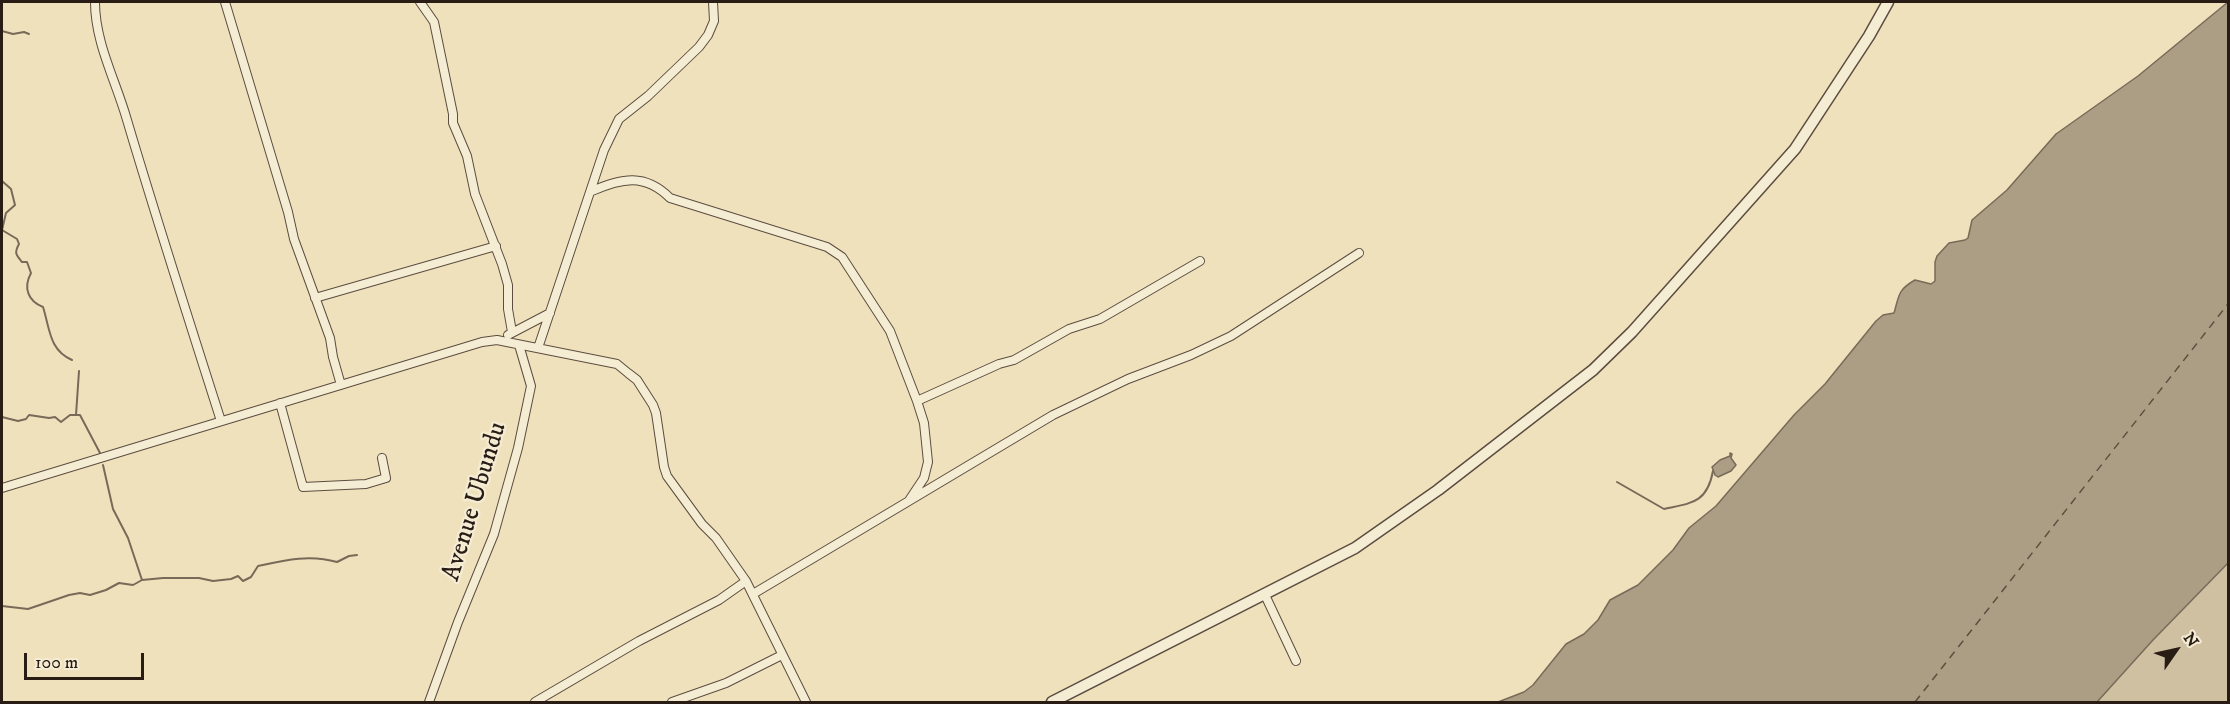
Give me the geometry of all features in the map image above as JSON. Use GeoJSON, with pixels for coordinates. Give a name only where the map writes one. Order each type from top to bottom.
{"type":"FeatureCollection","features":[{"type":"Feature","properties":{"kind":"street"},"geometry":{"type":"LineString","coordinates":[[95,2],[100,42],[121,101],[220,421]]}},
{"type":"Feature","properties":{"kind":"street"},"geometry":{"type":"LineString","coordinates":[[225,2],[294,238],[330,338],[341,385]]}},
{"type":"Feature","properties":{"kind":"street"},"geometry":{"type":"LineString","coordinates":[[420,2],[434,22],[453,123],[467,156],[475,194],[496,246],[508,285],[508,309],[512,332]]}},
{"type":"Feature","properties":{"kind":"street"},"geometry":{"type":"LineString","coordinates":[[538,348],[604,150],[615,126],[619,119],[636,108],[699,47],[713,23],[714,2]]}},
{"type":"Feature","properties":{"kind":"street"},"geometry":{"type":"LineString","coordinates":[[1052,702],[1355,548],[1438,490],[1593,370],[1632,332],[1795,149],[1869,36],[1888,2]]}},
{"type":"Feature","properties":{"kind":"street"},"geometry":{"type":"LineString","coordinates":[[592,190],[614,182],[640,180],[659,186],[670,198],[827,248],[842,257],[890,331],[924,423],[928,462],[924,478],[909,502]]}},
{"type":"Feature","properties":{"kind":"street"},"geometry":{"type":"LineString","coordinates":[[315,298],[496,246]]}},
{"type":"Feature","properties":{"kind":"street"},"geometry":{"type":"LineString","coordinates":[[753,594],[1053,415],[1150,369],[1198,352],[1231,336],[1359,253]]}},
{"type":"Feature","properties":{"kind":"street"},"geometry":{"type":"LineString","coordinates":[[917,401],[999,364],[1014,360],[1069,329],[1100,319],[1200,261]]}},
{"type":"Feature","properties":{"kind":"street"},"geometry":{"type":"LineString","coordinates":[[2,488],[482,342],[496,340],[550,313]]}},
{"type":"Feature","properties":{"kind":"street"},"geometry":{"type":"LineString","coordinates":[[496,340],[617,364],[637,380],[649,396],[656,413],[667,476],[702,524],[716,538],[746,581],[806,702]]}},
{"type":"Feature","properties":{"kind":"street","name":"Avenue Ubundu"},"geometry":{"type":"LineString","coordinates":[[429,702],[458,622],[494,534],[518,448],[531,386],[519,345]]}},
{"type":"Feature","properties":{"kind":"street"},"geometry":{"type":"LineString","coordinates":[[280,403],[303,488],[366,484],[386,478],[382,458]]}},
{"type":"Feature","properties":{"kind":"street"},"geometry":{"type":"LineString","coordinates":[[535,702],[639,641],[719,600],[746,581]]}},
{"type":"Feature","properties":{"kind":"street"},"geometry":{"type":"LineString","coordinates":[[1265,595],[1296,662]]}},
{"type":"Feature","properties":{"kind":"street"},"geometry":{"type":"LineString","coordinates":[[672,702],[726,683],[782,655]]}},
{"type":"Feature","properties":{"kind":"shaded area"},"geometry":{"type":"Polygon","coordinates":[[[2228,2],[2228,563],[2097,702],[1498,702],[1524,692],[1533,685],[1566,644],[1584,634],[1598,620],[1610,600],[1638,585],[1673,550],[1689,528],[1716,506],[1794,415],[1825,384],[1876,321],[1883,315],[1894,313],[1900,294],[1905,287],[1915,280],[1931,284],[1935,281],[1937,256],[1949,243],[1968,238],[1972,220],[2007,190],[2056,134],[2138,76],[2228,2]]]}},
{"type":"Feature","properties":{"kind":"shaded area"},"geometry":{"type":"Polygon","coordinates":[[[1730,453],[1736,465],[1731,471],[1718,477],[1712,467],[1720,460],[1730,456],[1730,453]]]}},
{"type":"Feature","properties":{"kind":"shaded area"},"geometry":{"type":"Polygon","coordinates":[[[2228,563],[2228,702],[2097,702],[2153,640],[2228,563]]]}},
{"type":"Feature","properties":{"kind":"waterway"},"geometry":{"type":"LineString","coordinates":[[2,31],[29,34]]}},
{"type":"Feature","properties":{"kind":"waterway"},"geometry":{"type":"LineString","coordinates":[[2,181],[11,189],[15,205],[6,213],[2,230],[17,239],[19,244],[17,256],[22,262],[27,262],[31,273],[27,284],[28,293],[43,307],[55,345],[64,356],[72,360]]}},
{"type":"Feature","properties":{"kind":"waterway"},"geometry":{"type":"LineString","coordinates":[[76,415],[79,371]]}},
{"type":"Feature","properties":{"kind":"waterway"},"geometry":{"type":"LineString","coordinates":[[2,417],[18,421],[26,419],[29,415],[55,417],[61,422],[70,415],[80,415],[100,453]]}},
{"type":"Feature","properties":{"kind":"waterway"},"geometry":{"type":"LineString","coordinates":[[103,465],[113,509],[128,538],[142,580]]}},
{"type":"Feature","properties":{"kind":"waterway"},"geometry":{"type":"LineString","coordinates":[[1617,482],[1664,509],[1697,500],[1707,490],[1713,471]]}},
{"type":"Feature","properties":{"kind":"waterway"},"geometry":{"type":"LineString","coordinates":[[2,606],[28,609],[69,595],[80,593],[90,595],[119,583],[133,585],[142,580],[199,578],[213,581],[238,576],[243,581],[251,577],[258,566],[307,558],[337,562],[357,555]]}},
{"type":"Feature","properties":{"kind":"ferry route"},"geometry":{"type":"LineString","coordinates":[[1915,702],[2228,304]]}}]}
